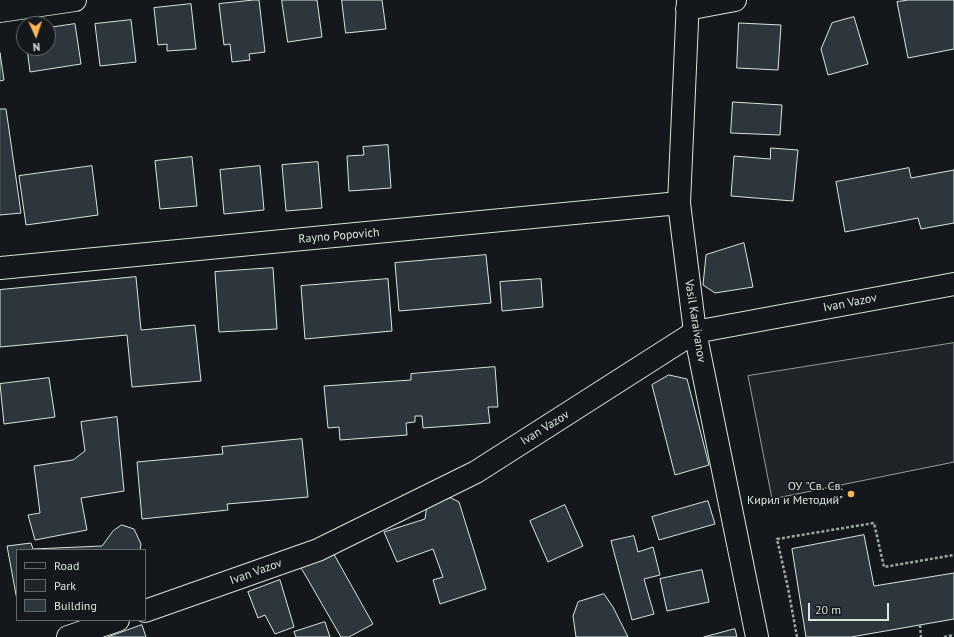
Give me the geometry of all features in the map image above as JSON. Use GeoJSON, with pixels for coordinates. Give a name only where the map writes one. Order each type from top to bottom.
{"type":"FeatureCollection","features":[{"type":"Feature","properties":{"kind":"street"},"geometry":{"type":"LineString","coordinates":[[0,11],[75,0]]}},
{"type":"Feature","properties":{"kind":"street"},"geometry":{"type":"LineString","coordinates":[[688,5],[735,0]]}},
{"type":"Feature","properties":{"kind":"street","name":"Vasil Karaivanov"},"geometry":{"type":"LineString","coordinates":[[688,5],[679,203],[695,332],[757,637]]}},
{"type":"Feature","properties":{"kind":"street","name":"Rayno Popovich"},"geometry":{"type":"LineString","coordinates":[[0,268],[679,203]]}},
{"type":"Feature","properties":{"kind":"street","name":"Ivan Vazov"},"geometry":{"type":"LineString","coordinates":[[146,611],[318,550],[476,472],[695,332],[954,284]]}},
{"type":"Feature","properties":{"kind":"street"},"geometry":{"type":"LineString","coordinates":[[68,637],[115,621]]}},
{"type":"Feature","properties":{"kind":"path"},"geometry":{"type":"LineString","coordinates":[[798,637],[777,539],[874,523],[884,567],[954,555]]}},
{"type":"Feature","properties":{"kind":"path"},"geometry":{"type":"LineString","coordinates":[[920,625],[921,637]]}},
{"type":"Feature","properties":{"kind":"path"},"geometry":{"type":"LineString","coordinates":[[944,637],[954,635]]}},
{"type":"Feature","properties":{"kind":"green space"},"geometry":{"type":"Polygon","coordinates":[[[954,343],[954,462],[772,499],[748,376],[954,343]]]}},
{"type":"Feature","properties":{"kind":"building"},"geometry":{"type":"Polygon","coordinates":[[[259,0],[265,52],[249,54],[250,60],[232,62],[230,44],[224,45],[219,4],[259,0]]]}},
{"type":"Feature","properties":{"kind":"building"},"geometry":{"type":"Polygon","coordinates":[[[282,0],[317,0],[322,37],[288,42],[282,0]]]}},
{"type":"Feature","properties":{"kind":"building"},"geometry":{"type":"Polygon","coordinates":[[[342,0],[382,0],[386,29],[346,33],[342,0]]]}},
{"type":"Feature","properties":{"kind":"building"},"geometry":{"type":"Polygon","coordinates":[[[909,0],[954,0],[954,49],[908,58],[897,2],[909,0]]]}},
{"type":"Feature","properties":{"kind":"building"},"geometry":{"type":"Polygon","coordinates":[[[191,4],[196,49],[167,51],[167,44],[158,45],[154,8],[191,4]]]}},
{"type":"Feature","properties":{"kind":"building"},"geometry":{"type":"Polygon","coordinates":[[[854,17],[868,64],[828,75],[821,49],[832,23],[854,17]]]}},
{"type":"Feature","properties":{"kind":"building"},"geometry":{"type":"Polygon","coordinates":[[[131,20],[136,62],[100,66],[95,24],[131,20]]]}},
{"type":"Feature","properties":{"kind":"building"},"geometry":{"type":"Polygon","coordinates":[[[739,23],[781,25],[778,70],[737,68],[739,23]]]}},
{"type":"Feature","properties":{"kind":"building"},"geometry":{"type":"Polygon","coordinates":[[[75,24],[81,64],[30,72],[28,56],[56,56],[56,27],[75,24]]]}},
{"type":"Feature","properties":{"kind":"building"},"geometry":{"type":"Polygon","coordinates":[[[0,53],[4,80],[0,81],[0,53]]]}},
{"type":"Feature","properties":{"kind":"building"},"geometry":{"type":"Polygon","coordinates":[[[733,102],[782,105],[780,135],[731,133],[733,102]]]}},
{"type":"Feature","properties":{"kind":"building"},"geometry":{"type":"Polygon","coordinates":[[[0,109],[6,109],[21,213],[0,215],[0,109]]]}},
{"type":"Feature","properties":{"kind":"building"},"geometry":{"type":"Polygon","coordinates":[[[388,145],[391,188],[349,191],[347,156],[364,155],[363,147],[388,145]]]}},
{"type":"Feature","properties":{"kind":"building"},"geometry":{"type":"Polygon","coordinates":[[[771,148],[798,150],[793,201],[731,196],[734,156],[770,159],[771,148]]]}},
{"type":"Feature","properties":{"kind":"building"},"geometry":{"type":"Polygon","coordinates":[[[192,157],[197,206],[160,209],[155,161],[192,157]]]}},
{"type":"Feature","properties":{"kind":"building"},"geometry":{"type":"Polygon","coordinates":[[[318,162],[322,208],[286,211],[282,165],[318,162]]]}},
{"type":"Feature","properties":{"kind":"building"},"geometry":{"type":"Polygon","coordinates":[[[92,166],[98,215],[26,225],[19,176],[92,166]]]}},
{"type":"Feature","properties":{"kind":"building"},"geometry":{"type":"Polygon","coordinates":[[[260,166],[264,210],[224,214],[220,170],[260,166]]]}},
{"type":"Feature","properties":{"kind":"building"},"geometry":{"type":"Polygon","coordinates":[[[909,168],[911,178],[954,170],[954,223],[921,229],[918,218],[845,232],[836,182],[909,168]]]}},
{"type":"Feature","properties":{"kind":"building"},"geometry":{"type":"Polygon","coordinates":[[[744,243],[753,287],[715,293],[703,285],[706,255],[744,243]]]}},
{"type":"Feature","properties":{"kind":"building"},"geometry":{"type":"Polygon","coordinates":[[[486,255],[491,303],[399,311],[395,263],[486,255]]]}},
{"type":"Feature","properties":{"kind":"building"},"geometry":{"type":"Polygon","coordinates":[[[273,268],[277,329],[219,332],[215,272],[273,268]]]}},
{"type":"Feature","properties":{"kind":"building"},"geometry":{"type":"Polygon","coordinates":[[[136,277],[141,330],[195,325],[201,381],[132,387],[127,335],[0,347],[0,290],[136,277]]]}},
{"type":"Feature","properties":{"kind":"building"},"geometry":{"type":"Polygon","coordinates":[[[388,279],[392,331],[305,339],[301,286],[388,279]]]}},
{"type":"Feature","properties":{"kind":"building"},"geometry":{"type":"Polygon","coordinates":[[[541,279],[543,307],[502,311],[500,282],[541,279]]]}},
{"type":"Feature","properties":{"kind":"building"},"geometry":{"type":"Polygon","coordinates":[[[495,367],[498,407],[488,407],[490,423],[423,428],[422,416],[415,416],[415,422],[406,423],[407,435],[340,440],[339,427],[328,428],[324,386],[411,380],[411,374],[495,367]]]}},
{"type":"Feature","properties":{"kind":"building"},"geometry":{"type":"Polygon","coordinates":[[[669,375],[687,379],[709,465],[675,475],[652,385],[669,375]]]}},
{"type":"Feature","properties":{"kind":"building"},"geometry":{"type":"Polygon","coordinates":[[[49,378],[55,417],[4,424],[0,384],[49,378]]]}},
{"type":"Feature","properties":{"kind":"building"},"geometry":{"type":"Polygon","coordinates":[[[117,417],[124,491],[81,498],[87,530],[35,540],[28,515],[40,513],[34,466],[73,460],[85,451],[81,422],[117,417]]]}},
{"type":"Feature","properties":{"kind":"building"},"geometry":{"type":"Polygon","coordinates":[[[302,439],[308,497],[227,504],[228,510],[142,519],[137,462],[223,454],[222,447],[302,439]]]}},
{"type":"Feature","properties":{"kind":"building"},"geometry":{"type":"Polygon","coordinates":[[[451,498],[459,502],[486,589],[440,604],[433,580],[443,577],[433,549],[397,562],[384,532],[425,519],[427,505],[451,498]]]}},
{"type":"Feature","properties":{"kind":"building"},"geometry":{"type":"Polygon","coordinates":[[[708,501],[715,524],[659,540],[652,517],[708,501]]]}},
{"type":"Feature","properties":{"kind":"building"},"geometry":{"type":"Polygon","coordinates":[[[565,505],[583,546],[548,562],[530,521],[565,505]]]}},
{"type":"Feature","properties":{"kind":"building"},"geometry":{"type":"Polygon","coordinates":[[[122,525],[134,529],[141,544],[140,549],[33,549],[102,546],[113,531],[122,525]]]}},
{"type":"Feature","properties":{"kind":"building"},"geometry":{"type":"Polygon","coordinates":[[[864,535],[874,586],[954,573],[954,619],[851,637],[806,637],[792,549],[864,535]]]}},
{"type":"Feature","properties":{"kind":"building"},"geometry":{"type":"Polygon","coordinates":[[[634,536],[638,552],[653,547],[660,575],[644,579],[654,614],[632,620],[611,541],[634,536]]]}},
{"type":"Feature","properties":{"kind":"building"},"geometry":{"type":"Polygon","coordinates":[[[31,543],[33,549],[16,549],[16,595],[7,546],[31,543]]]}},
{"type":"Feature","properties":{"kind":"building"},"geometry":{"type":"Polygon","coordinates":[[[331,549],[373,624],[349,637],[341,637],[300,566],[331,549]]]}},
{"type":"Feature","properties":{"kind":"building"},"geometry":{"type":"Polygon","coordinates":[[[702,570],[709,602],[667,611],[660,579],[702,570]]]}},
{"type":"Feature","properties":{"kind":"building"},"geometry":{"type":"Polygon","coordinates":[[[280,580],[294,627],[275,634],[265,615],[258,618],[248,592],[280,580]]]}},
{"type":"Feature","properties":{"kind":"building"},"geometry":{"type":"Polygon","coordinates":[[[604,594],[613,607],[628,637],[576,637],[573,616],[578,602],[604,594]]]}},
{"type":"Feature","properties":{"kind":"building"},"geometry":{"type":"Polygon","coordinates":[[[325,622],[330,637],[296,637],[294,632],[325,622]]]}},
{"type":"Feature","properties":{"kind":"building"},"geometry":{"type":"Polygon","coordinates":[[[142,625],[146,637],[108,637],[142,625]]]}},
{"type":"Feature","properties":{"kind":"building"},"geometry":{"type":"Polygon","coordinates":[[[735,629],[737,637],[704,637],[735,629]]]}},
{"type":"Feature","properties":{"kind":"place","name":"ОУ \"Св. Св. Кирил и Методий\""},"geometry":{"type":"Point","coordinates":[851,494]}}]}
